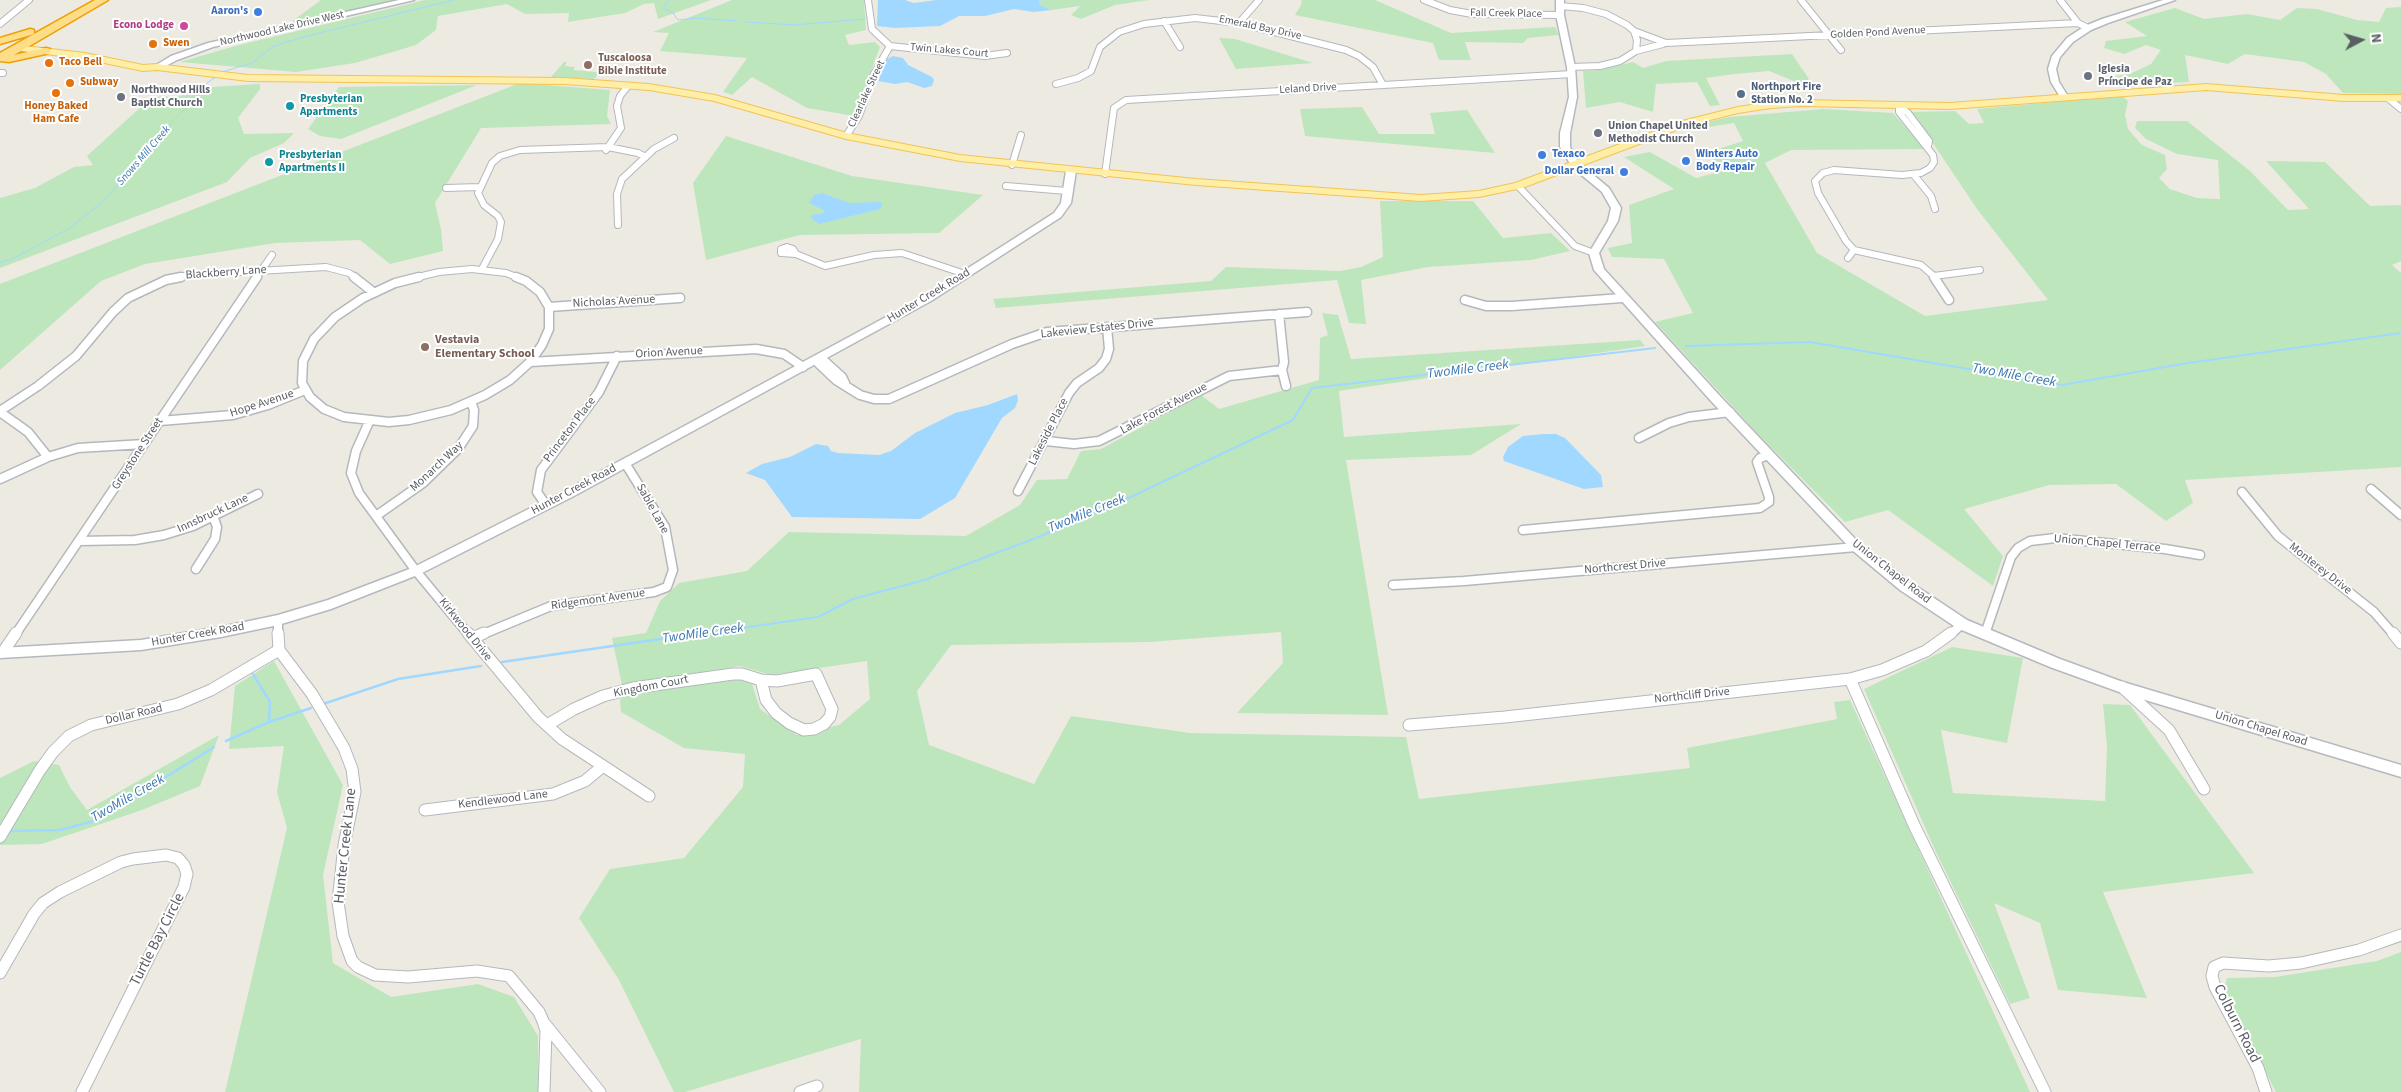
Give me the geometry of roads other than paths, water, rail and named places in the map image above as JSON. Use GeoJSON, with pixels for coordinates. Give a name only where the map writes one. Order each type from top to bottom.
{"type":"FeatureCollection","features":[{"type":"Feature","properties":{"kind":"highway"},"geometry":{"type":"LineString","coordinates":[[6,48],[89,0]]}},
{"type":"Feature","properties":{"kind":"highway"},"geometry":{"type":"LineString","coordinates":[[6,48],[57,26],[103,0]]}},
{"type":"Feature","properties":{"kind":"highway"},"geometry":{"type":"LineString","coordinates":[[6,48],[48,48],[47,38],[57,26]]}},
{"type":"Feature","properties":{"kind":"main road"},"geometry":{"type":"LineString","coordinates":[[6,48],[48,48],[143,68],[157,67],[242,78],[294,80],[528,80],[628,86],[722,100],[846,136],[916,151],[1012,165],[1421,198],[1479,194],[1518,186],[1686,123],[1738,110],[1800,104],[1969,105],[2206,87],[2344,98],[2401,98]]}},
{"type":"Feature","properties":{"kind":"street"},"geometry":{"type":"LineString","coordinates":[[0,24],[29,0]]}},
{"type":"Feature","properties":{"kind":"street","name":"Northwood Lake Drive West"},"geometry":{"type":"LineString","coordinates":[[157,67],[174,58],[212,45],[410,0]]}},
{"type":"Feature","properties":{"kind":"street","name":"Clearlake Street"},"geometry":{"type":"LineString","coordinates":[[846,136],[858,116],[874,74],[890,46],[872,29],[868,0]]}},
{"type":"Feature","properties":{"kind":"street"},"geometry":{"type":"LineString","coordinates":[[1239,23],[1260,0]]}},
{"type":"Feature","properties":{"kind":"street","name":"Fall Creek Place"},"geometry":{"type":"LineString","coordinates":[[1424,0],[1466,14],[1560,7],[1583,8],[1606,14],[1624,23],[1634,32]]}},
{"type":"Feature","properties":{"kind":"street"},"geometry":{"type":"LineString","coordinates":[[1800,0],[1841,50]]}},
{"type":"Feature","properties":{"kind":"street"},"geometry":{"type":"LineString","coordinates":[[2060,0],[2078,22],[2088,28]]}},
{"type":"Feature","properties":{"kind":"street"},"geometry":{"type":"LineString","coordinates":[[2065,98],[2055,82],[2052,72],[2053,64],[2066,44],[2088,28],[2171,0]]}},
{"type":"Feature","properties":{"kind":"street"},"geometry":{"type":"LineString","coordinates":[[1518,186],[1575,246],[1594,253],[1613,221],[1616,208],[1606,190],[1575,165],[1565,147],[1565,133],[1573,97],[1572,71],[1560,7]]}},
{"type":"Feature","properties":{"kind":"street","name":"Emerald Bay Drive"},"geometry":{"type":"LineString","coordinates":[[1056,84],[1078,78],[1091,71],[1096,62],[1100,47],[1111,36],[1134,27],[1164,21],[1195,18],[1239,23],[1320,42],[1355,54],[1373,67],[1382,85]]}},
{"type":"Feature","properties":{"kind":"street"},"geometry":{"type":"LineString","coordinates":[[1164,21],[1180,47]]}},
{"type":"Feature","properties":{"kind":"street","name":"Golden Pond Avenue"},"geometry":{"type":"LineString","coordinates":[[1572,71],[1610,64],[1624,59],[1636,51],[1666,43],[2078,22]]}},
{"type":"Feature","properties":{"kind":"street"},"geometry":{"type":"LineString","coordinates":[[1634,32],[1637,40],[1636,51]]}},
{"type":"Feature","properties":{"kind":"street","name":"Golden Pond Avenue"},"geometry":{"type":"LineString","coordinates":[[1634,32],[1666,43]]}},
{"type":"Feature","properties":{"kind":"street","name":"Twin Lakes Court"},"geometry":{"type":"LineString","coordinates":[[890,46],[985,56],[1007,52]]}},
{"type":"Feature","properties":{"kind":"street","name":"Leland Drive"},"geometry":{"type":"LineString","coordinates":[[1106,174],[1113,112],[1120,102],[1138,99],[1382,85],[1572,71]]}},
{"type":"Feature","properties":{"kind":"street"},"geometry":{"type":"LineString","coordinates":[[607,148],[621,128],[617,106],[620,96],[628,86]]}},
{"type":"Feature","properties":{"kind":"street"},"geometry":{"type":"LineString","coordinates":[[2389,99],[2401,109]]}},
{"type":"Feature","properties":{"kind":"street"},"geometry":{"type":"LineString","coordinates":[[1899,106],[1899,112],[1920,140],[1928,147],[1934,158],[1932,166],[1926,171],[1913,174],[1834,170],[1823,172],[1817,178],[1816,189],[1846,241],[1854,250],[1914,262],[1927,269],[1934,276],[1949,300]]}},
{"type":"Feature","properties":{"kind":"street"},"geometry":{"type":"LineString","coordinates":[[1012,165],[1021,135]]}},
{"type":"Feature","properties":{"kind":"street"},"geometry":{"type":"LineString","coordinates":[[618,224],[616,202],[618,187],[632,168],[659,146],[674,138]]}},
{"type":"Feature","properties":{"kind":"street"},"geometry":{"type":"LineString","coordinates":[[482,269],[498,238],[501,222],[498,216],[482,202],[478,193],[479,187],[492,163],[506,153],[527,150],[607,148],[646,157]]}},
{"type":"Feature","properties":{"kind":"street","name":"Hunter Creek Road"},"geometry":{"type":"LineString","coordinates":[[2,652],[141,645],[191,638],[278,620],[360,594],[416,571],[546,505],[819,360],[905,312],[1058,216],[1066,203],[1071,171]]}},
{"type":"Feature","properties":{"kind":"street"},"geometry":{"type":"LineString","coordinates":[[1913,174],[1931,196],[1935,209]]}},
{"type":"Feature","properties":{"kind":"street"},"geometry":{"type":"LineString","coordinates":[[1006,186],[1067,191]]}},
{"type":"Feature","properties":{"kind":"street"},"geometry":{"type":"LineString","coordinates":[[446,188],[479,187]]}},
{"type":"Feature","properties":{"kind":"street"},"geometry":{"type":"LineString","coordinates":[[1848,258],[1854,250]]}},
{"type":"Feature","properties":{"kind":"street"},"geometry":{"type":"LineString","coordinates":[[796,254],[825,266],[874,255],[902,253],[965,274]]}},
{"type":"Feature","properties":{"kind":"street","name":"Union Chapel Road"},"geometry":{"type":"LineString","coordinates":[[1594,253],[1599,270],[1622,298],[1856,547],[1905,586],[1962,624],[2055,663],[2122,687],[2401,771]]}},
{"type":"Feature","properties":{"kind":"street","name":"Greystone Street"},"geometry":{"type":"LineString","coordinates":[[2,652],[272,255]]}},
{"type":"Feature","properties":{"kind":"street","name":"Blackberry Lane"},"geometry":{"type":"LineString","coordinates":[[0,412],[38,386],[76,356],[118,307],[142,290],[182,276],[312,267],[339,269],[349,273],[373,292]]}},
{"type":"Feature","properties":{"kind":"street"},"geometry":{"type":"LineString","coordinates":[[482,269],[506,273],[526,281],[540,292],[549,307],[550,321],[546,337],[530,362],[498,388],[471,402],[437,414],[409,420],[369,422],[333,414],[316,403],[305,390],[301,376],[303,362],[314,339],[339,314],[373,292],[395,283],[428,274],[482,269]]}},
{"type":"Feature","properties":{"kind":"street"},"geometry":{"type":"LineString","coordinates":[[1934,276],[1980,270]]}},
{"type":"Feature","properties":{"kind":"street","name":"Nicholas Avenue"},"geometry":{"type":"LineString","coordinates":[[549,307],[680,298]]}},
{"type":"Feature","properties":{"kind":"street"},"geometry":{"type":"LineString","coordinates":[[1466,300],[1486,306],[1512,306],[1622,298]]}},
{"type":"Feature","properties":{"kind":"street","name":"Lakeview Estates Drive"},"geometry":{"type":"LineString","coordinates":[[819,360],[836,380],[866,397],[889,399],[1033,336],[1063,330],[1307,312]]}},
{"type":"Feature","properties":{"kind":"street"},"geometry":{"type":"LineString","coordinates":[[1279,314],[1284,362],[1282,370],[1286,386]]}},
{"type":"Feature","properties":{"kind":"street","name":"Lakeside Place"},"geometry":{"type":"LineString","coordinates":[[1018,491],[1073,388],[1099,368],[1106,358],[1109,349],[1107,327]]}},
{"type":"Feature","properties":{"kind":"street","name":"Orion Avenue"},"geometry":{"type":"LineString","coordinates":[[530,362],[756,349],[784,354],[803,368]]}},
{"type":"Feature","properties":{"kind":"street","name":"Princeton Place"},"geometry":{"type":"LineString","coordinates":[[546,505],[537,492],[536,482],[541,470],[599,392],[617,356]]}},
{"type":"Feature","properties":{"kind":"street","name":"Lake Forest Avenue"},"geometry":{"type":"LineString","coordinates":[[1046,441],[1074,444],[1099,441],[1229,376],[1282,370]]}},
{"type":"Feature","properties":{"kind":"street","name":"Hope Avenue"},"geometry":{"type":"LineString","coordinates":[[160,421],[233,415],[268,405],[305,390]]}},
{"type":"Feature","properties":{"kind":"street","name":"Monarch Way"},"geometry":{"type":"LineString","coordinates":[[376,516],[423,483],[458,449],[473,426],[474,410],[471,402]]}},
{"type":"Feature","properties":{"kind":"street"},"geometry":{"type":"LineString","coordinates":[[0,412],[28,432],[48,457]]}},
{"type":"Feature","properties":{"kind":"street"},"geometry":{"type":"LineString","coordinates":[[1640,438],[1668,423],[1689,417],[1730,412]]}},
{"type":"Feature","properties":{"kind":"street","name":"Kirkwood Drive"},"geometry":{"type":"LineString","coordinates":[[369,422],[356,451],[352,473],[358,494],[416,571],[533,712],[562,739],[649,796]]}},
{"type":"Feature","properties":{"kind":"street"},"geometry":{"type":"LineString","coordinates":[[0,480],[48,457],[78,448],[144,444]]}},
{"type":"Feature","properties":{"kind":"street"},"geometry":{"type":"LineString","coordinates":[[1523,530],[1760,508],[1769,502],[1770,497],[1757,462],[1760,458],[1769,455]]}},
{"type":"Feature","properties":{"kind":"street","name":"Sable Lane"},"geometry":{"type":"LineString","coordinates":[[625,463],[665,527],[670,545],[673,570],[668,587]]}},
{"type":"Feature","properties":{"kind":"street"},"geometry":{"type":"LineString","coordinates":[[2371,489],[2401,515]]}},
{"type":"Feature","properties":{"kind":"street","name":"Monterey Drive"},"geometry":{"type":"LineString","coordinates":[[2242,492],[2285,542],[2374,612],[2401,643]]}},
{"type":"Feature","properties":{"kind":"street","name":"Innsbruck Lane"},"geometry":{"type":"LineString","coordinates":[[79,541],[118,541],[154,538],[184,530],[258,494]]}},
{"type":"Feature","properties":{"kind":"street"},"geometry":{"type":"LineString","coordinates":[[2389,504],[2401,503]]}},
{"type":"Feature","properties":{"kind":"street"},"geometry":{"type":"LineString","coordinates":[[196,569],[215,539],[217,526],[213,516]]}},
{"type":"Feature","properties":{"kind":"street","name":"Union Chapel Terrace"},"geometry":{"type":"LineString","coordinates":[[1985,634],[2011,558],[2018,548],[2030,541],[2055,538],[2165,549],[2200,555]]}},
{"type":"Feature","properties":{"kind":"street","name":"Northcrest Drive"},"geometry":{"type":"LineString","coordinates":[[1393,585],[1464,581],[1856,547]]}},
{"type":"Feature","properties":{"kind":"street","name":"Ridgemont Avenue"},"geometry":{"type":"LineString","coordinates":[[473,638],[546,608],[654,592],[668,587]]}},
{"type":"Feature","properties":{"kind":"street"},"geometry":{"type":"LineString","coordinates":[[278,620],[280,650]]}},
{"type":"Feature","properties":{"kind":"street","name":"Northcliff Drive"},"geometry":{"type":"LineString","coordinates":[[1409,725],[1505,717],[1850,679],[1882,670],[1926,651],[1945,640],[1962,624]]}},
{"type":"Feature","properties":{"kind":"street","name":"Dollar Road"},"geometry":{"type":"LineString","coordinates":[[0,837],[40,770],[56,748],[69,736],[91,725],[178,704],[211,690],[280,650]]}},
{"type":"Feature","properties":{"kind":"street","name":"Hunter Creek Lane"},"geometry":{"type":"LineString","coordinates":[[280,650],[312,694],[344,748],[352,769],[355,792],[344,845],[338,902],[343,936],[352,961],[366,972],[397,977],[477,972],[499,973],[516,982],[539,1012],[546,1032],[544,1092]]}},
{"type":"Feature","properties":{"kind":"street","name":"Kingdom Court"},"geometry":{"type":"LineString","coordinates":[[547,725],[574,709],[603,696],[633,688],[733,674],[742,674],[761,680],[777,681],[816,674],[832,709],[830,717],[824,724],[814,729],[804,730],[796,727],[776,713],[766,700],[761,680]]}},
{"type":"Feature","properties":{"kind":"street"},"geometry":{"type":"LineString","coordinates":[[1850,679],[1914,825],[2045,1092]]}},
{"type":"Feature","properties":{"kind":"street"},"geometry":{"type":"LineString","coordinates":[[2122,687],[2169,730],[2204,789]]}},
{"type":"Feature","properties":{"kind":"street","name":"Kendlewood Lane"},"geometry":{"type":"LineString","coordinates":[[425,810],[553,794],[585,780],[603,766]]}},
{"type":"Feature","properties":{"kind":"street","name":"Turtle Bay Circle"},"geometry":{"type":"LineString","coordinates":[[0,973],[34,914],[43,904],[60,892],[121,862],[133,859],[166,855],[178,858],[184,864],[187,874],[184,888],[82,1092]]}},
{"type":"Feature","properties":{"kind":"street","name":"Colburn Road"},"geometry":{"type":"LineString","coordinates":[[2266,1092],[2258,1068],[2215,988],[2212,976],[2214,968],[2223,963],[2269,966],[2301,963],[2359,950],[2401,935]]}},
{"type":"Feature","properties":{"kind":"street","name":"Hunter Creek Lane"},"geometry":{"type":"LineString","coordinates":[[543,1022],[600,1092]]}},
{"type":"Feature","properties":{"kind":"street"},"geometry":{"type":"LineString","coordinates":[[800,1092],[817,1086]]}},
{"type":"Feature","properties":{"kind":"water"},"geometry":{"type":"Polygon","coordinates":[[[878,0],[905,0],[914,3],[936,0],[1043,0],[1039,1],[1039,4],[1051,10],[1034,12],[1014,9],[985,16],[959,16],[940,26],[895,28],[877,26],[878,0]]]}},
{"type":"Feature","properties":{"kind":"water"},"geometry":{"type":"Polygon","coordinates":[[[893,56],[903,58],[908,65],[932,77],[934,80],[932,86],[924,88],[907,82],[895,84],[875,79],[879,69],[887,59],[893,56]]]}},
{"type":"Feature","properties":{"kind":"water"},"geometry":{"type":"Polygon","coordinates":[[[822,193],[849,203],[880,202],[883,205],[880,209],[819,224],[811,218],[813,215],[824,213],[824,210],[809,203],[814,195],[822,193]]]}},
{"type":"Feature","properties":{"kind":"water"},"geometry":{"type":"Polygon","coordinates":[[[1017,394],[1018,400],[1015,408],[1002,418],[955,498],[920,519],[792,517],[765,480],[746,473],[762,464],[790,457],[816,444],[828,446],[831,451],[838,453],[879,455],[891,451],[915,433],[955,413],[988,405],[1017,394]]]}},
{"type":"Feature","properties":{"kind":"water"},"geometry":{"type":"Polygon","coordinates":[[[1556,434],[1565,438],[1601,475],[1603,487],[1584,489],[1504,461],[1503,457],[1508,447],[1523,436],[1556,434]]]}},
{"type":"Feature","properties":{"kind":"waterway","name":"Snows Mill Creek"},"geometry":{"type":"LineString","coordinates":[[222,72],[252,63],[272,47],[303,37],[454,0]]}},
{"type":"Feature","properties":{"kind":"waterway"},"geometry":{"type":"LineString","coordinates":[[669,0],[663,8],[673,13],[678,20],[696,18],[737,21]]}},
{"type":"Feature","properties":{"kind":"waterway"},"geometry":{"type":"LineString","coordinates":[[746,22],[794,25],[865,19]]}},
{"type":"Feature","properties":{"kind":"waterway","name":"Snows Mill Creek"},"geometry":{"type":"LineString","coordinates":[[0,263],[18,256],[70,228],[107,198],[164,130],[192,102],[195,92],[217,76]]}},
{"type":"Feature","properties":{"kind":"waterway","name":"Two Mile Creek"},"geometry":{"type":"LineString","coordinates":[[1686,346],[1810,342],[2062,385],[2188,363],[2401,333]]}},
{"type":"Feature","properties":{"kind":"waterway","name":"TwoMile Creek"},"geometry":{"type":"LineString","coordinates":[[693,635],[818,617],[853,599],[925,580],[1036,538],[1120,502],[1293,420],[1312,388],[1655,348]]}},
{"type":"Feature","properties":{"kind":"waterway","name":"TwoMile Creek"},"geometry":{"type":"LineString","coordinates":[[502,662],[702,633]]}},
{"type":"Feature","properties":{"kind":"waterway","name":"TwoMile Creek"},"geometry":{"type":"LineString","coordinates":[[323,704],[398,679],[481,666]]}},
{"type":"Feature","properties":{"kind":"waterway"},"geometry":{"type":"LineString","coordinates":[[253,674],[270,702],[269,722]]}},
{"type":"Feature","properties":{"kind":"waterway","name":"TwoMile Creek"},"geometry":{"type":"LineString","coordinates":[[269,722],[311,708]]}},
{"type":"Feature","properties":{"kind":"waterway","name":"TwoMile Creek"},"geometry":{"type":"LineString","coordinates":[[226,741],[269,722]]}},
{"type":"Feature","properties":{"kind":"waterway","name":"TwoMile Creek"},"geometry":{"type":"LineString","coordinates":[[9,831],[60,830],[97,820],[214,747]]}},
{"type":"Feature","properties":{"kind":"place","name":"Aaron's"},"geometry":{"type":"Point","coordinates":[258,12]}},
{"type":"Feature","properties":{"kind":"place","name":"Econo Lodge"},"geometry":{"type":"Point","coordinates":[184,26]}},
{"type":"Feature","properties":{"kind":"place","name":"Swen"},"geometry":{"type":"Point","coordinates":[153,44]}},
{"type":"Feature","properties":{"kind":"place","name":"Taco Bell"},"geometry":{"type":"Point","coordinates":[49,63]}},
{"type":"Feature","properties":{"kind":"place","name":"Tuscaloosa Bible Institute"},"geometry":{"type":"Point","coordinates":[588,65]}},
{"type":"Feature","properties":{"kind":"place","name":"Iglesia Príncipe de Paz"},"geometry":{"type":"Point","coordinates":[2088,76]}},
{"type":"Feature","properties":{"kind":"place","name":"Subway"},"geometry":{"type":"Point","coordinates":[70,83]}},
{"type":"Feature","properties":{"kind":"place","name":"Honey Baked Ham Cafe"},"geometry":{"type":"Point","coordinates":[56,93]}},
{"type":"Feature","properties":{"kind":"place","name":"Northport Fire Station No. 2"},"geometry":{"type":"Point","coordinates":[1741,94]}},
{"type":"Feature","properties":{"kind":"place","name":"Northwood Hills Baptist Church"},"geometry":{"type":"Point","coordinates":[121,97]}},
{"type":"Feature","properties":{"kind":"place","name":"Presbyterian Apartments"},"geometry":{"type":"Point","coordinates":[290,106]}},
{"type":"Feature","properties":{"kind":"place","name":"Union Chapel United Methodist Church"},"geometry":{"type":"Point","coordinates":[1598,133]}},
{"type":"Feature","properties":{"kind":"place","name":"Texaco"},"geometry":{"type":"Point","coordinates":[1542,155]}},
{"type":"Feature","properties":{"kind":"place","name":"Winters Auto Body Repair"},"geometry":{"type":"Point","coordinates":[1686,161]}},
{"type":"Feature","properties":{"kind":"place","name":"Presbyterian Apartments II"},"geometry":{"type":"Point","coordinates":[269,162]}},
{"type":"Feature","properties":{"kind":"place","name":"Dollar General"},"geometry":{"type":"Point","coordinates":[1624,172]}},
{"type":"Feature","properties":{"kind":"place","name":"Vestavia Elementary School"},"geometry":{"type":"Point","coordinates":[425,347]}}]}
